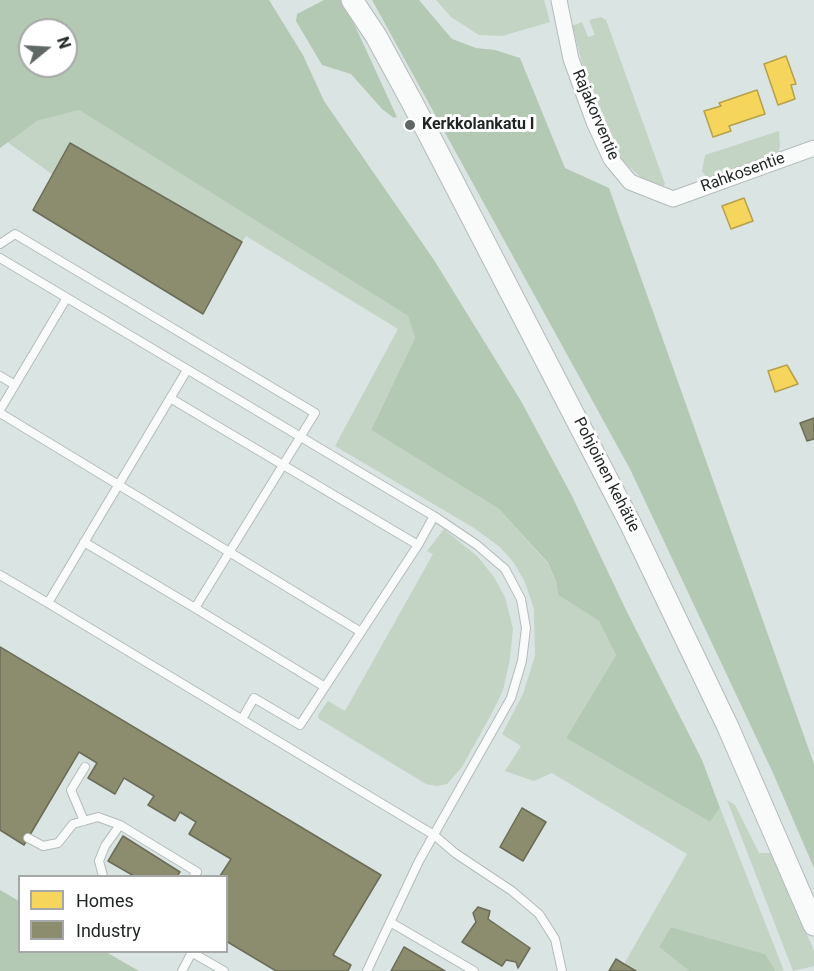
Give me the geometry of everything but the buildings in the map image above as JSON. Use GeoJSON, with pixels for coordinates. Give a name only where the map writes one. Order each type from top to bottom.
{"type":"FeatureCollection","features":[{"type":"Feature","properties":{"kind":"main road","name":"Pohjoinen kehätie"},"geometry":{"type":"LineString","coordinates":[[352,0],[376,36],[513,293],[631,525],[728,727],[814,925]]}},
{"type":"Feature","properties":{"kind":"main road","name":"Pohjoinen kehätie"},"geometry":{"type":"LineString","coordinates":[[363,0],[376,36]]}},
{"type":"Feature","properties":{"kind":"street","name":"Rajakorventie"},"geometry":{"type":"LineString","coordinates":[[559,0],[571,59],[611,159],[630,182],[673,199]]}},
{"type":"Feature","properties":{"kind":"street","name":"Rahkosentie"},"geometry":{"type":"LineString","coordinates":[[673,199],[814,148]]}},
{"type":"Feature","properties":{"kind":"lane"},"geometry":{"type":"LineString","coordinates":[[0,244],[15,234],[315,413],[195,608]]}},
{"type":"Feature","properties":{"kind":"lane"},"geometry":{"type":"LineString","coordinates":[[0,258],[434,516],[477,545],[505,569],[521,599],[526,628],[522,661],[511,698],[434,835],[367,971]]}},
{"type":"Feature","properties":{"kind":"lane"},"geometry":{"type":"LineString","coordinates":[[66,299],[0,412],[117,486],[361,632]]}},
{"type":"Feature","properties":{"kind":"lane"},"geometry":{"type":"LineString","coordinates":[[48,603],[187,370]]}},
{"type":"Feature","properties":{"kind":"lane"},"geometry":{"type":"LineString","coordinates":[[0,376],[15,385]]}},
{"type":"Feature","properties":{"kind":"lane"},"geometry":{"type":"LineString","coordinates":[[171,398],[418,545]]}},
{"type":"Feature","properties":{"kind":"lane"},"geometry":{"type":"LineString","coordinates":[[242,719],[254,698],[300,725],[418,545],[434,516]]}},
{"type":"Feature","properties":{"kind":"lane"},"geometry":{"type":"LineString","coordinates":[[84,542],[325,687]]}},
{"type":"Feature","properties":{"kind":"lane"},"geometry":{"type":"LineString","coordinates":[[0,575],[434,835],[455,853],[512,891],[539,914],[555,939],[562,971]]}},
{"type":"Feature","properties":{"kind":"lane"},"geometry":{"type":"LineString","coordinates":[[84,821],[71,790],[85,767]]}},
{"type":"Feature","properties":{"kind":"lane"},"geometry":{"type":"LineString","coordinates":[[28,838],[44,846],[58,843],[73,825],[98,817],[120,825],[197,872],[195,875]]}},
{"type":"Feature","properties":{"kind":"lane"},"geometry":{"type":"LineString","coordinates":[[103,875],[99,861],[105,846],[120,825]]}},
{"type":"Feature","properties":{"kind":"lane"},"geometry":{"type":"LineString","coordinates":[[390,922],[474,971]]}},
{"type":"Feature","properties":{"kind":"lane"},"geometry":{"type":"LineString","coordinates":[[182,971],[191,953]]}},
{"type":"Feature","properties":{"kind":"lane"},"geometry":{"type":"LineString","coordinates":[[193,953],[224,971]]}},
{"type":"Feature","properties":{"kind":"green space"},"geometry":{"type":"Polygon","coordinates":[[[0,0],[269,0],[303,55],[324,101],[434,260],[521,401],[572,496],[626,610],[702,760],[720,808],[710,822],[566,738],[616,655],[599,621],[558,595],[556,581],[548,563],[499,509],[371,430],[415,338],[408,316],[79,110],[37,121],[0,148],[0,0]]]}},
{"type":"Feature","properties":{"kind":"green space"},"geometry":{"type":"Polygon","coordinates":[[[324,0],[343,0],[397,117],[394,118],[382,109],[351,74],[322,65],[296,21],[297,14],[324,0]]]}},
{"type":"Feature","properties":{"kind":"green space"},"geometry":{"type":"Polygon","coordinates":[[[372,0],[419,0],[452,39],[476,48],[495,50],[520,58],[565,168],[609,188],[814,764],[814,868],[773,773],[630,469],[372,0]]]}},
{"type":"Feature","properties":{"kind":"green space"},"geometry":{"type":"Polygon","coordinates":[[[436,0],[544,0],[550,22],[502,36],[479,35],[451,17],[436,0]]]}},
{"type":"Feature","properties":{"kind":"green space"},"geometry":{"type":"Polygon","coordinates":[[[601,17],[606,20],[665,184],[663,186],[645,181],[619,158],[585,73],[572,26],[582,22],[588,37],[595,35],[589,20],[601,17]]]}},
{"type":"Feature","properties":{"kind":"green space"},"geometry":{"type":"Polygon","coordinates":[[[79,110],[408,316],[415,338],[371,430],[499,509],[548,564],[556,581],[558,595],[599,621],[616,655],[566,738],[710,822],[720,808],[784,971],[776,971],[765,954],[671,927],[659,947],[689,971],[636,971],[624,964],[687,854],[552,773],[534,781],[505,771],[521,746],[502,734],[523,694],[535,656],[534,609],[525,582],[514,563],[500,547],[474,528],[335,446],[398,329],[246,236],[242,242],[71,143],[53,175],[6,141],[37,121],[79,110]]]}},
{"type":"Feature","properties":{"kind":"green space"},"geometry":{"type":"Polygon","coordinates":[[[779,131],[778,153],[707,178],[702,171],[705,155],[779,131]]]}},
{"type":"Feature","properties":{"kind":"green space"},"geometry":{"type":"Polygon","coordinates":[[[444,529],[478,557],[494,577],[505,597],[513,629],[510,659],[503,690],[493,711],[462,767],[447,784],[437,786],[426,784],[319,719],[318,715],[328,701],[345,711],[433,554],[427,551],[444,529]]]}},
{"type":"Feature","properties":{"kind":"green space"},"geometry":{"type":"Polygon","coordinates":[[[727,800],[735,805],[759,853],[773,853],[814,951],[814,966],[793,971],[727,800]]]}},
{"type":"Feature","properties":{"kind":"green space"},"geometry":{"type":"Polygon","coordinates":[[[0,890],[18,900],[18,953],[108,953],[139,971],[0,971],[0,890]]]}},
{"type":"Feature","properties":{"kind":"green space"},"geometry":{"type":"Polygon","coordinates":[[[671,927],[765,954],[776,971],[689,971],[659,947],[671,927]]]}},
{"type":"Feature","properties":{"kind":"place","name":"Kerkkolankatu I"},"geometry":{"type":"Point","coordinates":[410,125]}}]}
